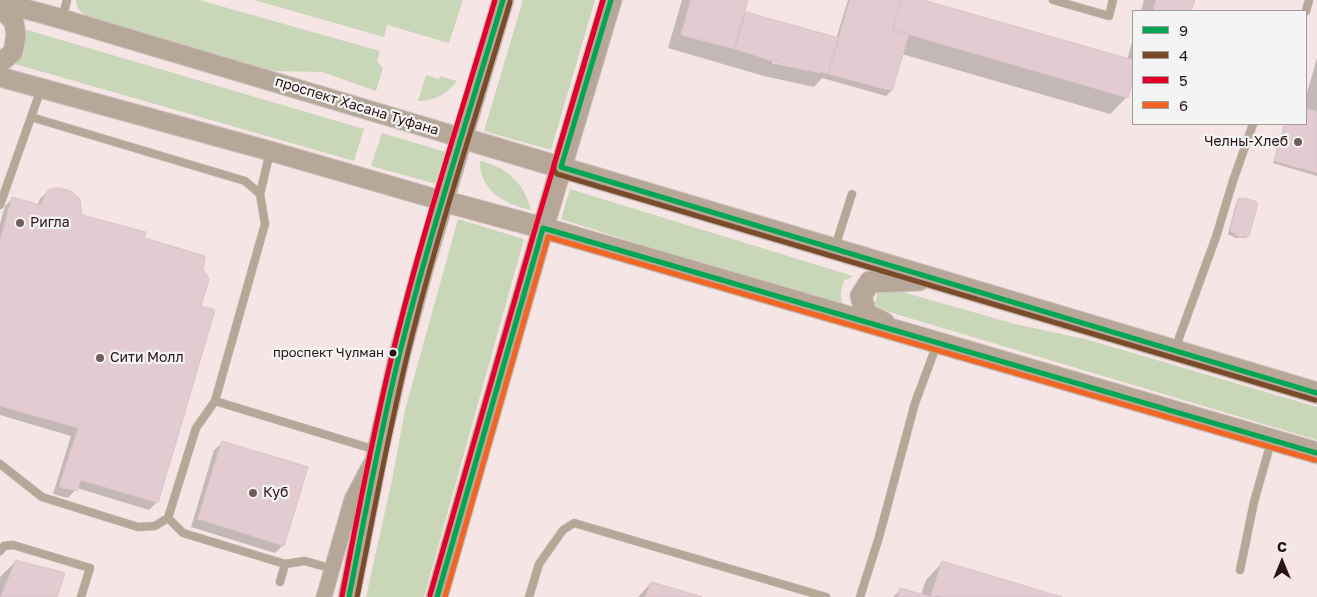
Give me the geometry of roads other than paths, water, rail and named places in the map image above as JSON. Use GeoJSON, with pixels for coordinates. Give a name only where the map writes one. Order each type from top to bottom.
{"type":"FeatureCollection","features":[{"type":"Feature","properties":{"kind":"main road"},"geometry":{"type":"LineString","coordinates":[[349,597],[378,450],[400,353],[503,0]]}},
{"type":"Feature","properties":{"kind":"main road"},"geometry":{"type":"LineString","coordinates":[[440,594],[543,228],[611,0]]}},
{"type":"Feature","properties":{"kind":"main road","name":"проспект Хасана Туфана"},"geometry":{"type":"LineString","coordinates":[[462,138],[1317,393]]}},
{"type":"Feature","properties":{"kind":"main road"},"geometry":{"type":"LineString","coordinates":[[443,201],[543,228],[1317,453]]}},
{"type":"Feature","properties":{"kind":"main road"},"geometry":{"type":"LineString","coordinates":[[927,341],[866,314],[861,296],[870,282],[937,279]]}},
{"type":"Feature","properties":{"kind":"street","name":"проспект Хасана Туфана"},"geometry":{"type":"LineString","coordinates":[[0,2],[462,138]]}},
{"type":"Feature","properties":{"kind":"street"},"geometry":{"type":"LineString","coordinates":[[0,7],[14,22],[16,35],[13,52],[0,63]]}},
{"type":"Feature","properties":{"kind":"street"},"geometry":{"type":"LineString","coordinates":[[0,77],[270,151],[443,201]]}},
{"type":"Feature","properties":{"kind":"street"},"geometry":{"type":"LineString","coordinates":[[324,597],[352,499],[378,450]]}},
{"type":"Feature","properties":{"kind":"lane"},"geometry":{"type":"LineString","coordinates":[[62,19],[67,0]]}},
{"type":"Feature","properties":{"kind":"lane"},"geometry":{"type":"LineString","coordinates":[[1053,0],[1109,16],[1113,0]]}},
{"type":"Feature","properties":{"kind":"lane"},"geometry":{"type":"LineString","coordinates":[[0,205],[41,89]]}},
{"type":"Feature","properties":{"kind":"lane"},"geometry":{"type":"LineString","coordinates":[[31,117],[245,181],[260,194]]}},
{"type":"Feature","properties":{"kind":"lane"},"geometry":{"type":"LineString","coordinates":[[1174,351],[1216,237],[1252,125]]}},
{"type":"Feature","properties":{"kind":"lane"},"geometry":{"type":"LineString","coordinates":[[0,464],[42,497],[138,528],[155,526],[168,518],[196,428],[215,401],[265,224],[260,194],[270,151]]}},
{"type":"Feature","properties":{"kind":"lane"},"geometry":{"type":"LineString","coordinates":[[834,248],[852,194]]}},
{"type":"Feature","properties":{"kind":"lane"},"geometry":{"type":"LineString","coordinates":[[860,597],[879,537],[915,403],[927,341]]}},
{"type":"Feature","properties":{"kind":"lane"},"geometry":{"type":"LineString","coordinates":[[215,401],[378,450]]}},
{"type":"Feature","properties":{"kind":"lane"},"geometry":{"type":"LineString","coordinates":[[1240,570],[1254,502],[1272,440]]}},
{"type":"Feature","properties":{"kind":"lane"},"geometry":{"type":"LineString","coordinates":[[168,518],[184,533],[285,564],[305,561],[333,569]]}},
{"type":"Feature","properties":{"kind":"lane"},"geometry":{"type":"LineString","coordinates":[[529,597],[538,564],[564,530],[574,524],[826,597]]}},
{"type":"Feature","properties":{"kind":"lane"},"geometry":{"type":"LineString","coordinates":[[0,550],[4,546],[13,545],[90,568],[81,597]]}},
{"type":"Feature","properties":{"kind":"lane"},"geometry":{"type":"LineString","coordinates":[[280,582],[285,564]]}},
{"type":"Feature","properties":{"kind":"place","name":"Челны-Хлеб"},"geometry":{"type":"Point","coordinates":[1298,142]}},
{"type":"Feature","properties":{"kind":"place","name":"Ригла"},"geometry":{"type":"Point","coordinates":[20,223]}},
{"type":"Feature","properties":{"kind":"place","name":"проспект Чулман"},"geometry":{"type":"Point","coordinates":[393,353]}},
{"type":"Feature","properties":{"kind":"place","name":"Сити Молл"},"geometry":{"type":"Point","coordinates":[100,358]}},
{"type":"Feature","properties":{"kind":"place","name":"Куб"},"geometry":{"type":"Point","coordinates":[253,493]}}]}
